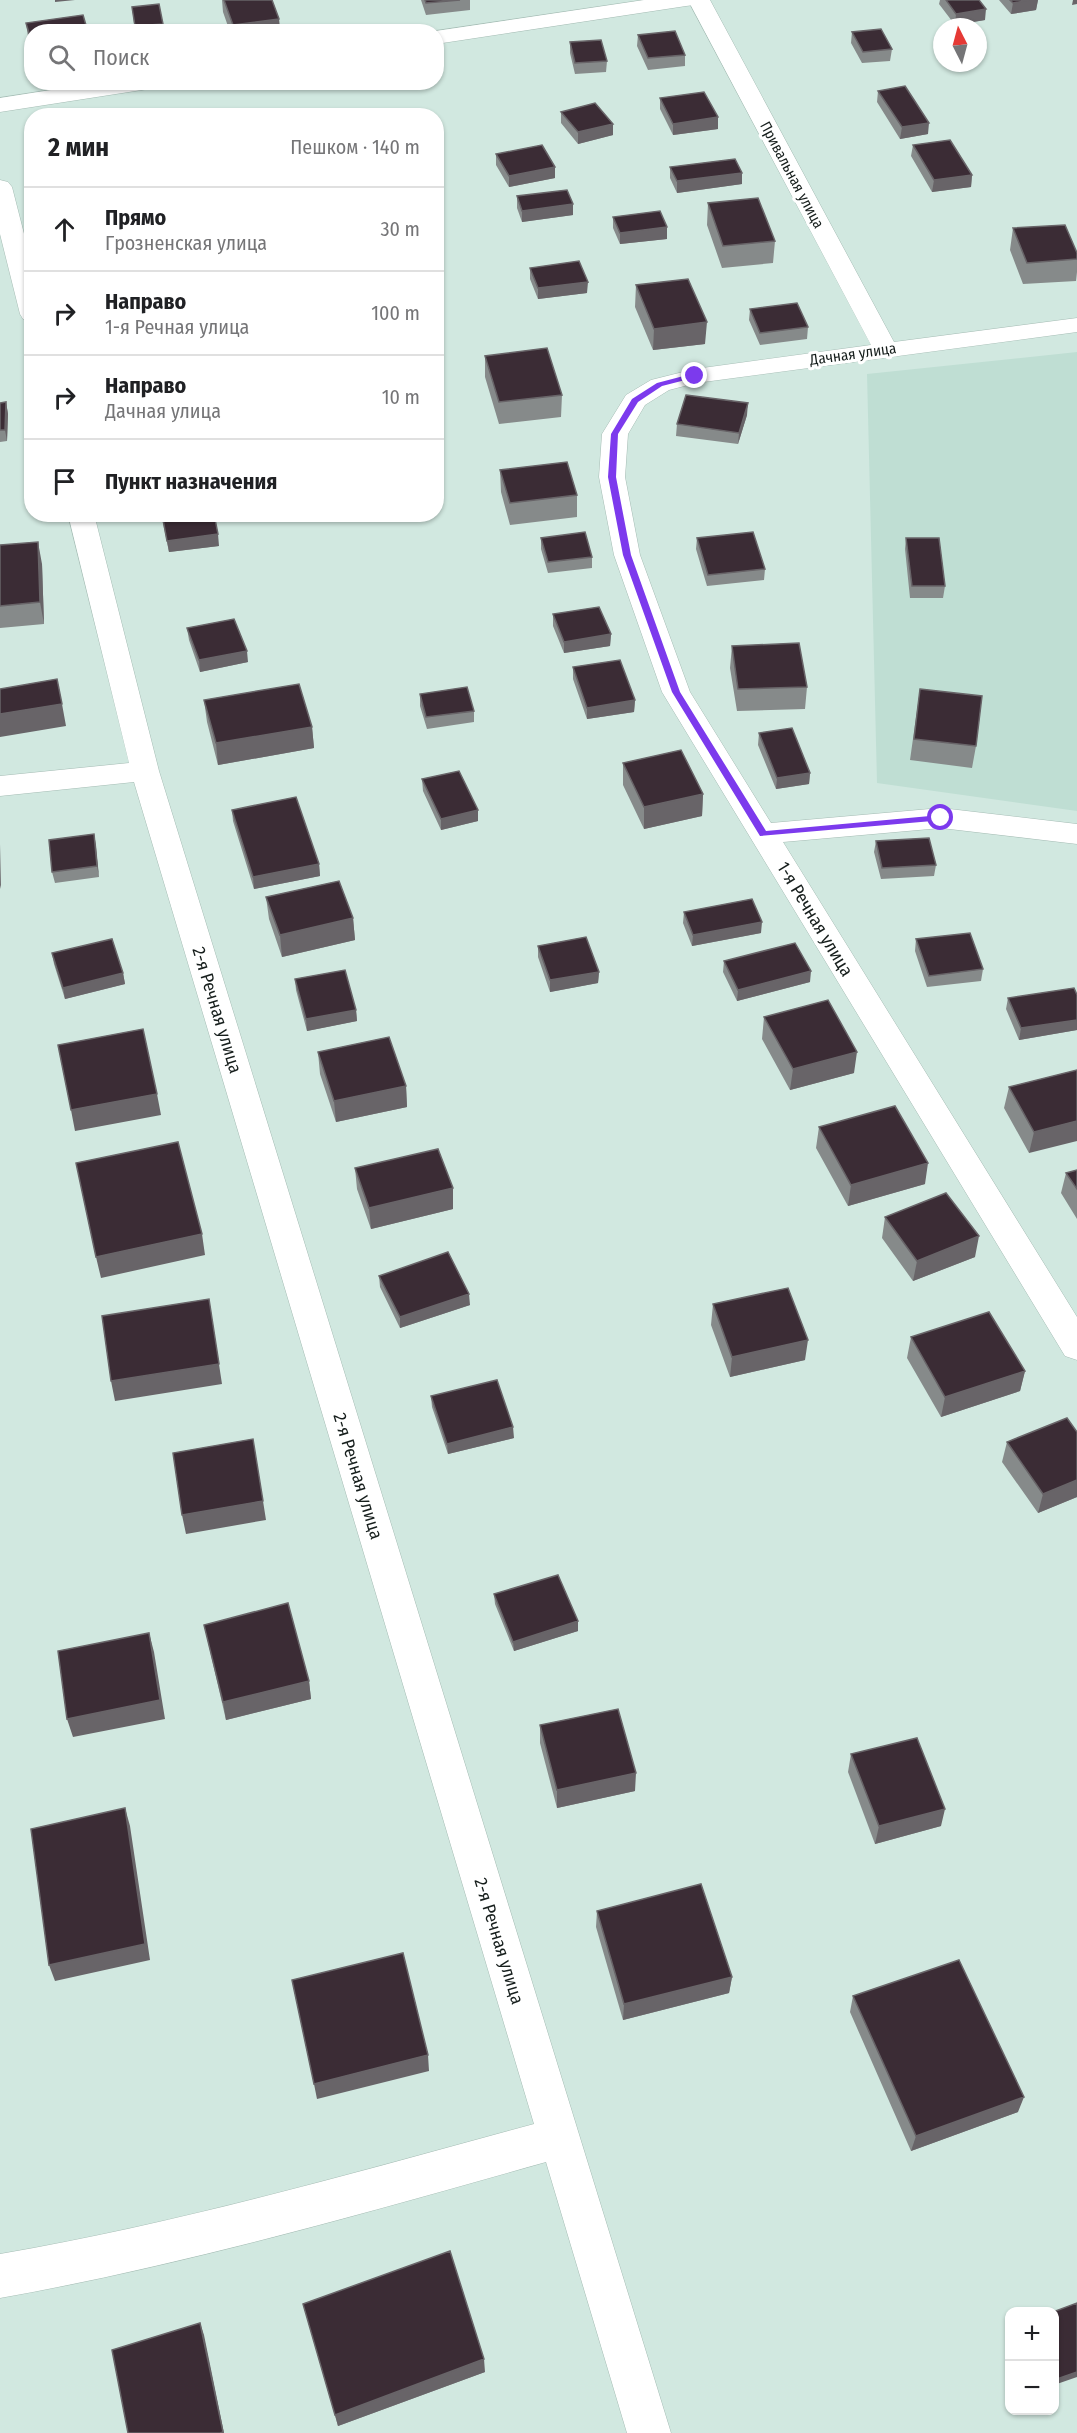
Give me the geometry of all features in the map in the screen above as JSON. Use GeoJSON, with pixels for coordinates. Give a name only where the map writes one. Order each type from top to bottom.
{"type":"FeatureCollection","features":[{"type":"Feature","properties":{"kind":"street"},"geometry":{"type":"LineString","coordinates":[[444,37],[686,0]]}},
{"type":"Feature","properties":{"kind":"street","name":"Привальная улица"},"geometry":{"type":"LineString","coordinates":[[699,0],[886,350]]}},
{"type":"Feature","properties":{"kind":"street"},"geometry":{"type":"LineString","coordinates":[[0,105],[97,90]]}},
{"type":"Feature","properties":{"kind":"street"},"geometry":{"type":"LineString","coordinates":[[0,187],[24,282]]}},
{"type":"Feature","properties":{"kind":"street","name":"Дачная улица"},"geometry":{"type":"LineString","coordinates":[[635,400],[660,385],[695,376],[1077,325]]}},
{"type":"Feature","properties":{"kind":"street","name":"1-я Речная улица"},"geometry":{"type":"LineString","coordinates":[[635,400],[615,434],[612,477],[627,555],[676,692],[1077,1346]]}},
{"type":"Feature","properties":{"kind":"street","name":"2-я Речная улица"},"geometry":{"type":"LineString","coordinates":[[83,522],[145,771],[649,2433]]}},
{"type":"Feature","properties":{"kind":"street"},"geometry":{"type":"LineString","coordinates":[[0,786],[145,771]]}},
{"type":"Feature","properties":{"kind":"street"},"geometry":{"type":"LineString","coordinates":[[763,834],[941,818],[1077,834]]}},
{"type":"Feature","properties":{"kind":"street"},"geometry":{"type":"LineString","coordinates":[[0,2276],[68,2265],[209,2233],[559,2138]]}},
{"type":"Feature","properties":{"kind":"shaded area"},"geometry":{"type":"Polygon","coordinates":[[[1077,352],[1077,811],[877,783],[867,374],[1077,352]]]}},
{"type":"Feature","properties":{"kind":"building"},"geometry":{"type":"Polygon","coordinates":[[[224,0],[272,0],[279,19],[241,24],[233,24],[224,0]]]}},
{"type":"Feature","properties":{"kind":"building"},"geometry":{"type":"Polygon","coordinates":[[[425,0],[460,0],[426,3],[425,0]]]}},
{"type":"Feature","properties":{"kind":"building"},"geometry":{"type":"Polygon","coordinates":[[[946,0],[979,0],[986,9],[956,14],[946,0]]]}},
{"type":"Feature","properties":{"kind":"building"},"geometry":{"type":"Polygon","coordinates":[[[1010,0],[1030,0],[1013,3],[1010,0]]]}},
{"type":"Feature","properties":{"kind":"building"},"geometry":{"type":"Polygon","coordinates":[[[159,4],[163,24],[135,24],[132,7],[159,4]]]}},
{"type":"Feature","properties":{"kind":"building"},"geometry":{"type":"Polygon","coordinates":[[[83,15],[86,24],[26,24],[83,15]]]}},
{"type":"Feature","properties":{"kind":"building"},"geometry":{"type":"Polygon","coordinates":[[[881,29],[892,49],[863,52],[852,32],[881,29]]]}},
{"type":"Feature","properties":{"kind":"building"},"geometry":{"type":"Polygon","coordinates":[[[675,31],[685,55],[648,58],[638,35],[675,31]]]}},
{"type":"Feature","properties":{"kind":"building"},"geometry":{"type":"Polygon","coordinates":[[[601,40],[607,61],[575,63],[570,42],[601,40]]]}},
{"type":"Feature","properties":{"kind":"building"},"geometry":{"type":"Polygon","coordinates":[[[905,86],[929,123],[902,127],[878,91],[905,86]]]}},
{"type":"Feature","properties":{"kind":"building"},"geometry":{"type":"Polygon","coordinates":[[[704,92],[718,117],[673,124],[660,98],[704,92]]]}},
{"type":"Feature","properties":{"kind":"building"},"geometry":{"type":"Polygon","coordinates":[[[595,103],[613,124],[578,132],[561,112],[595,103]]]}},
{"type":"Feature","properties":{"kind":"building"},"geometry":{"type":"Polygon","coordinates":[[[950,140],[972,175],[934,180],[913,145],[950,140]]]}},
{"type":"Feature","properties":{"kind":"building"},"geometry":{"type":"Polygon","coordinates":[[[542,145],[555,167],[509,176],[496,154],[542,145]]]}},
{"type":"Feature","properties":{"kind":"building"},"geometry":{"type":"Polygon","coordinates":[[[735,159],[742,173],[677,181],[670,167],[735,159]]]}},
{"type":"Feature","properties":{"kind":"building"},"geometry":{"type":"Polygon","coordinates":[[[567,190],[573,204],[522,211],[517,196],[567,190]]]}},
{"type":"Feature","properties":{"kind":"building"},"geometry":{"type":"Polygon","coordinates":[[[758,198],[775,241],[723,246],[708,203],[758,198]]]}},
{"type":"Feature","properties":{"kind":"building"},"geometry":{"type":"Polygon","coordinates":[[[660,211],[667,227],[620,233],[613,217],[660,211]]]}},
{"type":"Feature","properties":{"kind":"building"},"geometry":{"type":"Polygon","coordinates":[[[1065,225],[1077,253],[1077,259],[1027,263],[1013,228],[1065,225]]]}},
{"type":"Feature","properties":{"kind":"building"},"geometry":{"type":"Polygon","coordinates":[[[579,261],[588,282],[538,288],[530,268],[579,261]]]}},
{"type":"Feature","properties":{"kind":"building"},"geometry":{"type":"Polygon","coordinates":[[[688,279],[707,322],[654,329],[636,285],[688,279]]]}},
{"type":"Feature","properties":{"kind":"building"},"geometry":{"type":"Polygon","coordinates":[[[797,303],[808,327],[760,333],[750,309],[797,303]]]}},
{"type":"Feature","properties":{"kind":"building"},"geometry":{"type":"Polygon","coordinates":[[[547,348],[562,395],[499,402],[485,356],[547,348]]]}},
{"type":"Feature","properties":{"kind":"building"},"geometry":{"type":"Polygon","coordinates":[[[686,395],[748,403],[739,433],[677,424],[686,395]]]}},
{"type":"Feature","properties":{"kind":"building"},"geometry":{"type":"Polygon","coordinates":[[[6,402],[5,430],[0,430],[0,403],[6,402]]]}},
{"type":"Feature","properties":{"kind":"building"},"geometry":{"type":"Polygon","coordinates":[[[567,462],[577,495],[510,503],[500,470],[567,462]]]}},
{"type":"Feature","properties":{"kind":"building"},"geometry":{"type":"Polygon","coordinates":[[[163,522],[216,522],[218,534],[167,541],[163,522]]]}},
{"type":"Feature","properties":{"kind":"building"},"geometry":{"type":"Polygon","coordinates":[[[585,532],[592,557],[548,562],[541,538],[585,532]]]}},
{"type":"Feature","properties":{"kind":"building"},"geometry":{"type":"Polygon","coordinates":[[[753,532],[765,569],[708,575],[697,538],[753,532]]]}},
{"type":"Feature","properties":{"kind":"building"},"geometry":{"type":"Polygon","coordinates":[[[906,538],[939,538],[945,586],[912,586],[906,538]]]}},
{"type":"Feature","properties":{"kind":"building"},"geometry":{"type":"Polygon","coordinates":[[[38,542],[40,602],[0,606],[0,545],[38,542]]]}},
{"type":"Feature","properties":{"kind":"building"},"geometry":{"type":"Polygon","coordinates":[[[599,607],[611,634],[564,642],[553,614],[599,607]]]}},
{"type":"Feature","properties":{"kind":"building"},"geometry":{"type":"Polygon","coordinates":[[[234,619],[247,651],[199,660],[187,628],[234,619]]]}},
{"type":"Feature","properties":{"kind":"building"},"geometry":{"type":"Polygon","coordinates":[[[799,643],[807,687],[738,689],[732,646],[799,643]]]}},
{"type":"Feature","properties":{"kind":"building"},"geometry":{"type":"Polygon","coordinates":[[[620,660],[635,700],[587,708],[573,667],[620,660]]]}},
{"type":"Feature","properties":{"kind":"building"},"geometry":{"type":"Polygon","coordinates":[[[57,679],[62,704],[0,714],[0,689],[57,679]]]}},
{"type":"Feature","properties":{"kind":"building"},"geometry":{"type":"Polygon","coordinates":[[[299,684],[312,727],[216,743],[204,700],[299,684]]]}},
{"type":"Feature","properties":{"kind":"building"},"geometry":{"type":"Polygon","coordinates":[[[467,687],[474,711],[426,717],[420,694],[467,687]]]}},
{"type":"Feature","properties":{"kind":"building"},"geometry":{"type":"Polygon","coordinates":[[[920,689],[982,696],[976,746],[914,739],[920,689]]]}},
{"type":"Feature","properties":{"kind":"building"},"geometry":{"type":"Polygon","coordinates":[[[792,728],[810,773],[777,778],[759,733],[792,728]]]}},
{"type":"Feature","properties":{"kind":"building"},"geometry":{"type":"Polygon","coordinates":[[[681,750],[703,794],[644,807],[623,763],[681,750]]]}},
{"type":"Feature","properties":{"kind":"building"},"geometry":{"type":"Polygon","coordinates":[[[459,771],[478,810],[441,819],[422,779],[459,771]]]}},
{"type":"Feature","properties":{"kind":"building"},"geometry":{"type":"Polygon","coordinates":[[[296,797],[319,864],[253,877],[232,810],[296,797]]]}},
{"type":"Feature","properties":{"kind":"building"},"geometry":{"type":"Polygon","coordinates":[[[94,834],[97,866],[52,872],[49,840],[94,834]]]}},
{"type":"Feature","properties":{"kind":"building"},"geometry":{"type":"Polygon","coordinates":[[[929,838],[936,865],[882,868],[876,841],[929,838]]]}},
{"type":"Feature","properties":{"kind":"building"},"geometry":{"type":"Polygon","coordinates":[[[339,881],[353,918],[280,935],[266,897],[339,881]]]}},
{"type":"Feature","properties":{"kind":"building"},"geometry":{"type":"Polygon","coordinates":[[[752,899],[762,922],[693,935],[684,912],[752,899]]]}},
{"type":"Feature","properties":{"kind":"building"},"geometry":{"type":"Polygon","coordinates":[[[970,933],[983,969],[929,976],[916,939],[970,933]]]}},
{"type":"Feature","properties":{"kind":"building"},"geometry":{"type":"Polygon","coordinates":[[[586,937],[599,972],[550,980],[538,946],[586,937]]]}},
{"type":"Feature","properties":{"kind":"building"},"geometry":{"type":"Polygon","coordinates":[[[112,939],[123,973],[63,988],[52,953],[112,939]]]}},
{"type":"Feature","properties":{"kind":"building"},"geometry":{"type":"Polygon","coordinates":[[[795,943],[811,971],[738,990],[724,961],[795,943]]]}},
{"type":"Feature","properties":{"kind":"building"},"geometry":{"type":"Polygon","coordinates":[[[345,970],[356,1010],[306,1019],[295,979],[345,970]]]}},
{"type":"Feature","properties":{"kind":"building"},"geometry":{"type":"Polygon","coordinates":[[[1074,988],[1077,995],[1077,1020],[1021,1028],[1008,998],[1074,988]]]}},
{"type":"Feature","properties":{"kind":"building"},"geometry":{"type":"Polygon","coordinates":[[[828,1000],[857,1052],[793,1069],[764,1017],[828,1000]]]}},
{"type":"Feature","properties":{"kind":"building"},"geometry":{"type":"Polygon","coordinates":[[[143,1029],[157,1094],[71,1110],[58,1045],[143,1029]]]}},
{"type":"Feature","properties":{"kind":"building"},"geometry":{"type":"Polygon","coordinates":[[[389,1037],[406,1086],[334,1101],[318,1052],[389,1037]]]}},
{"type":"Feature","properties":{"kind":"building"},"geometry":{"type":"Polygon","coordinates":[[[1077,1070],[1077,1121],[1034,1132],[1009,1087],[1077,1070]]]}},
{"type":"Feature","properties":{"kind":"building"},"geometry":{"type":"Polygon","coordinates":[[[895,1106],[928,1163],[851,1185],[819,1127],[895,1106]]]}},
{"type":"Feature","properties":{"kind":"building"},"geometry":{"type":"Polygon","coordinates":[[[178,1142],[202,1234],[96,1257],[76,1163],[178,1142]]]}},
{"type":"Feature","properties":{"kind":"building"},"geometry":{"type":"Polygon","coordinates":[[[438,1149],[453,1188],[369,1208],[355,1168],[438,1149]]]}},
{"type":"Feature","properties":{"kind":"building"},"geometry":{"type":"Polygon","coordinates":[[[1077,1170],[1077,1189],[1066,1173],[1077,1170]]]}},
{"type":"Feature","properties":{"kind":"building"},"geometry":{"type":"Polygon","coordinates":[[[946,1193],[979,1236],[917,1261],[885,1217],[946,1193]]]}},
{"type":"Feature","properties":{"kind":"building"},"geometry":{"type":"Polygon","coordinates":[[[448,1252],[469,1294],[400,1317],[379,1276],[448,1252]]]}},
{"type":"Feature","properties":{"kind":"building"},"geometry":{"type":"Polygon","coordinates":[[[788,1288],[808,1340],[732,1357],[713,1304],[788,1288]]]}},
{"type":"Feature","properties":{"kind":"building"},"geometry":{"type":"Polygon","coordinates":[[[209,1299],[219,1364],[111,1381],[102,1316],[209,1299]]]}},
{"type":"Feature","properties":{"kind":"building"},"geometry":{"type":"Polygon","coordinates":[[[989,1312],[1025,1371],[945,1397],[911,1337],[989,1312]]]}},
{"type":"Feature","properties":{"kind":"building"},"geometry":{"type":"Polygon","coordinates":[[[497,1380],[513,1427],[447,1444],[431,1396],[497,1380]]]}},
{"type":"Feature","properties":{"kind":"building"},"geometry":{"type":"Polygon","coordinates":[[[1067,1418],[1077,1432],[1077,1480],[1043,1494],[1007,1442],[1067,1418]]]}},
{"type":"Feature","properties":{"kind":"building"},"geometry":{"type":"Polygon","coordinates":[[[253,1439],[263,1501],[182,1515],[173,1453],[253,1439]]]}},
{"type":"Feature","properties":{"kind":"building"},"geometry":{"type":"Polygon","coordinates":[[[558,1575],[578,1621],[513,1642],[494,1594],[558,1575]]]}},
{"type":"Feature","properties":{"kind":"building"},"geometry":{"type":"Polygon","coordinates":[[[288,1603],[309,1681],[223,1702],[204,1625],[288,1603]]]}},
{"type":"Feature","properties":{"kind":"building"},"geometry":{"type":"Polygon","coordinates":[[[149,1633],[160,1700],[67,1719],[58,1651],[149,1633]]]}},
{"type":"Feature","properties":{"kind":"building"},"geometry":{"type":"Polygon","coordinates":[[[618,1709],[636,1773],[557,1790],[540,1725],[618,1709]]]}},
{"type":"Feature","properties":{"kind":"building"},"geometry":{"type":"Polygon","coordinates":[[[917,1738],[945,1809],[879,1826],[851,1754],[917,1738]]]}},
{"type":"Feature","properties":{"kind":"building"},"geometry":{"type":"Polygon","coordinates":[[[125,1808],[145,1944],[49,1965],[31,1829],[125,1808]]]}},
{"type":"Feature","properties":{"kind":"building"},"geometry":{"type":"Polygon","coordinates":[[[701,1884],[732,1977],[624,2004],[597,1911],[701,1884]]]}},
{"type":"Feature","properties":{"kind":"building"},"geometry":{"type":"Polygon","coordinates":[[[403,1953],[428,2055],[314,2084],[292,1980],[403,1953]]]}},
{"type":"Feature","properties":{"kind":"building"},"geometry":{"type":"Polygon","coordinates":[[[959,1960],[1024,2097],[916,2136],[853,1996],[959,1960]]]}},
{"type":"Feature","properties":{"kind":"building"},"geometry":{"type":"Polygon","coordinates":[[[450,2251],[484,2359],[335,2415],[303,2304],[450,2251]]]}},
{"type":"Feature","properties":{"kind":"building"},"geometry":{"type":"Polygon","coordinates":[[[1077,2303],[1077,2372],[1059,2378],[1059,2361],[1059,2310],[1077,2303]]]}},
{"type":"Feature","properties":{"kind":"building"},"geometry":{"type":"Polygon","coordinates":[[[200,2323],[223,2432],[128,2433],[112,2350],[200,2323]]]}},
{"type":"Feature","properties":{"kind":"route"},"geometry":{"type":"LineString","coordinates":[[695,376],[660,385],[635,400],[615,434],[612,477],[627,555],[676,692],[763,834],[941,818]]}}]}
